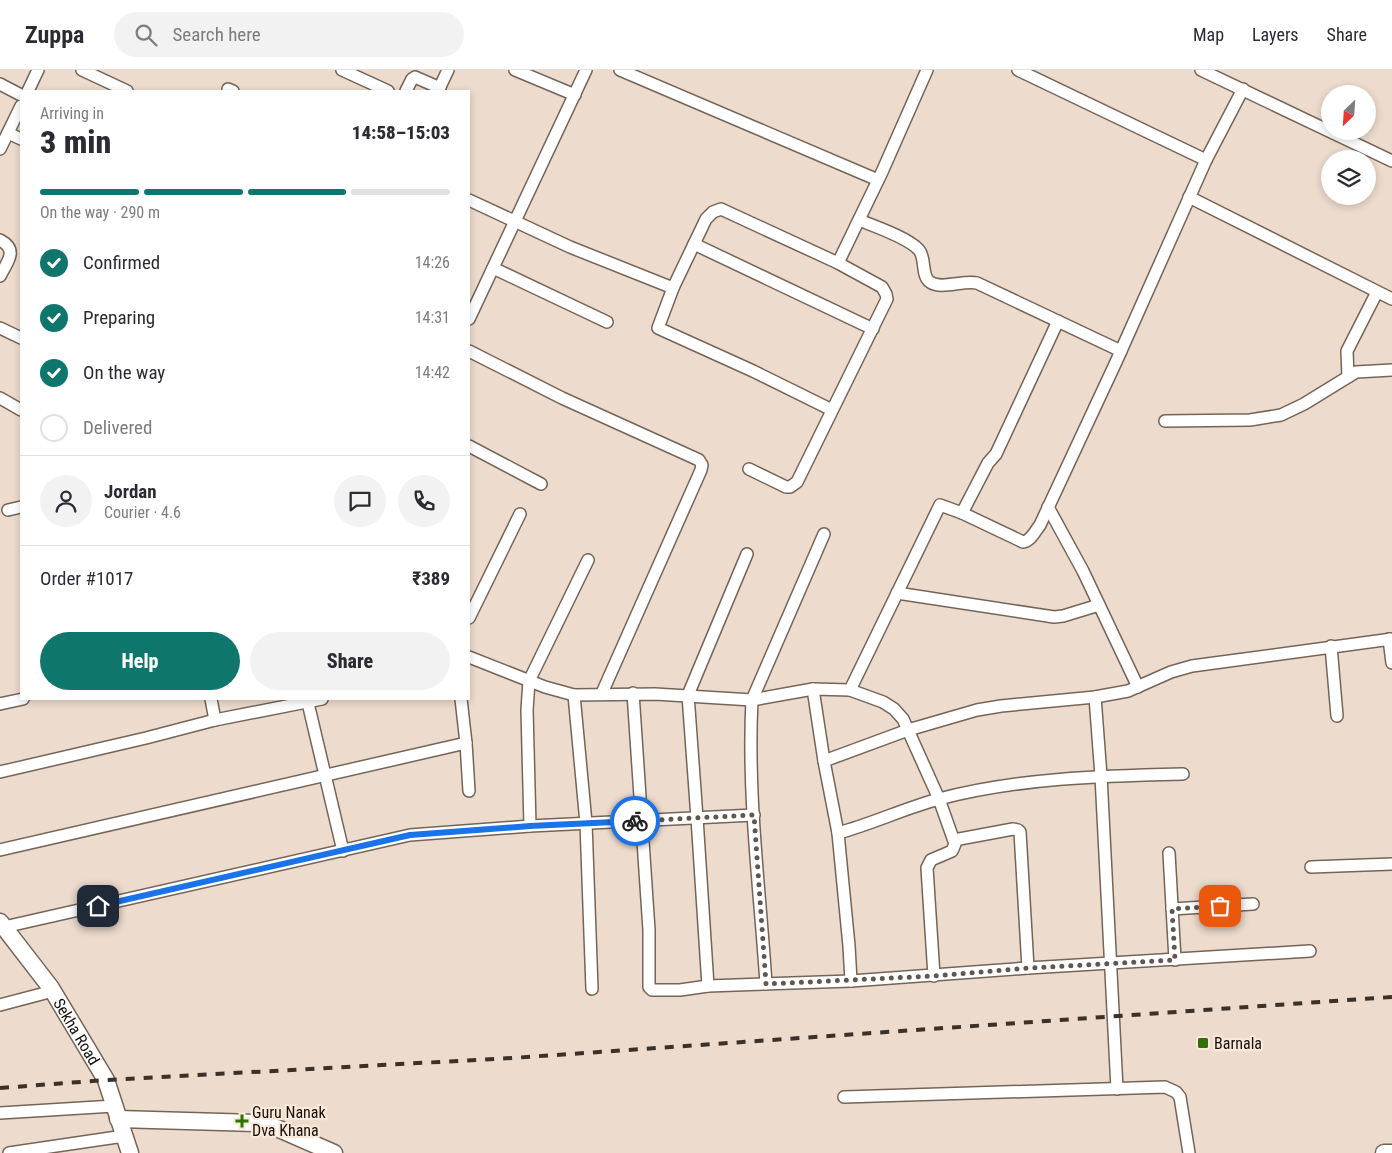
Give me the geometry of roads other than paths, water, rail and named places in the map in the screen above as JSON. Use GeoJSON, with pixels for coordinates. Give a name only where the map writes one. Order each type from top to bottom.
{"type":"FeatureCollection","features":[{"type":"Feature","properties":{"kind":"street"},"geometry":{"type":"LineString","coordinates":[[28,90],[38,70]]}},
{"type":"Feature","properties":{"kind":"street"},"geometry":{"type":"LineString","coordinates":[[82,70],[125,90]]}},
{"type":"Feature","properties":{"kind":"street"},"geometry":{"type":"LineString","coordinates":[[342,70],[386,90]]}},
{"type":"Feature","properties":{"kind":"street"},"geometry":{"type":"LineString","coordinates":[[406,90],[415,77],[439,90],[448,70]]}},
{"type":"Feature","properties":{"kind":"street"},"geometry":{"type":"LineString","coordinates":[[515,70],[574,95]]}},
{"type":"Feature","properties":{"kind":"street"},"geometry":{"type":"LineString","coordinates":[[470,314],[473,299],[493,268],[586,70]]}},
{"type":"Feature","properties":{"kind":"street"},"geometry":{"type":"LineString","coordinates":[[620,70],[780,140],[878,180]]}},
{"type":"Feature","properties":{"kind":"street"},"geometry":{"type":"LineString","coordinates":[[838,264],[927,70]]}},
{"type":"Feature","properties":{"kind":"street"},"geometry":{"type":"LineString","coordinates":[[1018,70],[1206,160]]}},
{"type":"Feature","properties":{"kind":"street"},"geometry":{"type":"LineString","coordinates":[[1201,70],[1392,161]]}},
{"type":"Feature","properties":{"kind":"street"},"geometry":{"type":"LineString","coordinates":[[0,84],[20,94]]}},
{"type":"Feature","properties":{"kind":"street"},"geometry":{"type":"LineString","coordinates":[[850,690],[940,505],[1025,542],[1032,536],[1048,507],[1121,351],[1206,160],[1243,89]]}},
{"type":"Feature","properties":{"kind":"street"},"geometry":{"type":"LineString","coordinates":[[0,149],[20,108]]}},
{"type":"Feature","properties":{"kind":"street"},"geometry":{"type":"LineString","coordinates":[[8,133],[20,139]]}},
{"type":"Feature","properties":{"kind":"street"},"geometry":{"type":"LineString","coordinates":[[1190,197],[1392,299]]}},
{"type":"Feature","properties":{"kind":"street"},"geometry":{"type":"LineString","coordinates":[[470,200],[570,247],[673,288]]}},
{"type":"Feature","properties":{"kind":"street"},"geometry":{"type":"LineString","coordinates":[[749,469],[786,487],[794,486],[797,482],[887,299],[882,287],[838,264],[720,209],[708,217],[694,244],[673,288],[658,326],[659,329],[753,370],[832,410]]}},
{"type":"Feature","properties":{"kind":"street"},"geometry":{"type":"LineString","coordinates":[[859,220],[906,241],[919,250],[922,255],[927,279],[931,283],[941,285],[964,282],[976,283],[1121,351]]}},
{"type":"Feature","properties":{"kind":"street"},"geometry":{"type":"LineString","coordinates":[[0,240],[7,244],[10,250],[10,257],[0,276]]}},
{"type":"Feature","properties":{"kind":"street"},"geometry":{"type":"LineString","coordinates":[[694,244],[873,329]]}},
{"type":"Feature","properties":{"kind":"street"},"geometry":{"type":"LineString","coordinates":[[493,268],[607,322]]}},
{"type":"Feature","properties":{"kind":"street"},"geometry":{"type":"LineString","coordinates":[[1348,377],[1347,351],[1377,292]]}},
{"type":"Feature","properties":{"kind":"street"},"geometry":{"type":"LineString","coordinates":[[962,513],[988,463],[996,454],[1058,321]]}},
{"type":"Feature","properties":{"kind":"street"},"geometry":{"type":"LineString","coordinates":[[0,328],[20,338]]}},
{"type":"Feature","properties":{"kind":"street"},"geometry":{"type":"LineString","coordinates":[[470,352],[562,398],[699,460],[701,463],[701,470],[602,693]]}},
{"type":"Feature","properties":{"kind":"street"},"geometry":{"type":"LineString","coordinates":[[1165,421],[1250,420],[1281,415],[1304,404],[1356,372],[1392,370]]}},
{"type":"Feature","properties":{"kind":"street"},"geometry":{"type":"LineString","coordinates":[[0,398],[20,409]]}},
{"type":"Feature","properties":{"kind":"street"},"geometry":{"type":"LineString","coordinates":[[470,447],[541,484]]}},
{"type":"Feature","properties":{"kind":"street"},"geometry":{"type":"LineString","coordinates":[[8,510],[20,507]]}},
{"type":"Feature","properties":{"kind":"street"},"geometry":{"type":"LineString","coordinates":[[1048,507],[1083,571],[1138,687]]}},
{"type":"Feature","properties":{"kind":"street"},"geometry":{"type":"LineString","coordinates":[[470,616],[520,514]]}},
{"type":"Feature","properties":{"kind":"street"},"geometry":{"type":"LineString","coordinates":[[766,984],[754,815],[750,730],[752,700],[824,534]]}},
{"type":"Feature","properties":{"kind":"street"},"geometry":{"type":"LineString","coordinates":[[708,986],[698,818],[688,695],[747,554]]}},
{"type":"Feature","properties":{"kind":"street"},"geometry":{"type":"LineString","coordinates":[[530,826],[529,681],[588,560]]}},
{"type":"Feature","properties":{"kind":"street"},"geometry":{"type":"LineString","coordinates":[[897,593],[1054,617],[1099,605]]}},
{"type":"Feature","properties":{"kind":"street"},"geometry":{"type":"LineString","coordinates":[[824,761],[908,730],[978,710],[1095,697],[1128,691],[1171,672],[1192,666],[1390,639],[1392,663]]}},
{"type":"Feature","properties":{"kind":"street"},"geometry":{"type":"LineString","coordinates":[[1331,646],[1337,716]]}},
{"type":"Feature","properties":{"kind":"street"},"geometry":{"type":"LineString","coordinates":[[470,657],[559,692],[574,695],[634,693],[752,700],[813,689],[850,690],[889,706],[899,714],[908,730],[939,799],[954,840],[955,846],[952,851],[931,860],[927,868],[934,976]]}},
{"type":"Feature","properties":{"kind":"street"},"geometry":{"type":"LineString","coordinates":[[813,689],[838,833],[851,981]]}},
{"type":"Feature","properties":{"kind":"street"},"geometry":{"type":"LineString","coordinates":[[634,693],[649,930],[649,988],[654,991],[708,986],[934,976],[1028,968],[1310,951]]}},
{"type":"Feature","properties":{"kind":"street"},"geometry":{"type":"LineString","coordinates":[[574,695],[586,823],[592,989]]}},
{"type":"Feature","properties":{"kind":"street"},"geometry":{"type":"LineString","coordinates":[[1095,697],[1118,1089]]}},
{"type":"Feature","properties":{"kind":"street"},"geometry":{"type":"LineString","coordinates":[[0,704],[20,699]]}},
{"type":"Feature","properties":{"kind":"street"},"geometry":{"type":"LineString","coordinates":[[211,700],[215,720]]}},
{"type":"Feature","properties":{"kind":"street"},"geometry":{"type":"LineString","coordinates":[[0,772],[215,720],[317,700]]}},
{"type":"Feature","properties":{"kind":"street"},"geometry":{"type":"LineString","coordinates":[[461,700],[469,791]]}},
{"type":"Feature","properties":{"kind":"street"},"geometry":{"type":"LineString","coordinates":[[308,702],[343,850]]}},
{"type":"Feature","properties":{"kind":"street"},"geometry":{"type":"LineString","coordinates":[[0,850],[466,742]]}},
{"type":"Feature","properties":{"kind":"street"},"geometry":{"type":"LineString","coordinates":[[838,833],[939,799],[1012,785],[1101,776],[1182,774]]}},
{"type":"Feature","properties":{"kind":"street"},"geometry":{"type":"LineString","coordinates":[[2,924],[410,835],[530,826],[754,815]]}},
{"type":"Feature","properties":{"kind":"street"},"geometry":{"type":"LineString","coordinates":[[954,840],[1013,829],[1020,832],[1028,968]]}},
{"type":"Feature","properties":{"kind":"street"},"geometry":{"type":"LineString","coordinates":[[1169,853],[1175,960]]}},
{"type":"Feature","properties":{"kind":"street"},"geometry":{"type":"LineString","coordinates":[[1311,868],[1392,864]]}},
{"type":"Feature","properties":{"kind":"street"},"geometry":{"type":"LineString","coordinates":[[1172,909],[1253,904]]}},
{"type":"Feature","properties":{"kind":"street","name":"Sekha Road"},"geometry":{"type":"LineString","coordinates":[[2,924],[53,991],[106,1080],[130,1153]]}},
{"type":"Feature","properties":{"kind":"street"},"geometry":{"type":"LineString","coordinates":[[0,1005],[53,991]]}},
{"type":"Feature","properties":{"kind":"street"},"geometry":{"type":"LineString","coordinates":[[844,1097],[1165,1087],[1176,1092],[1180,1097],[1190,1153]]}},
{"type":"Feature","properties":{"kind":"street"},"geometry":{"type":"LineString","coordinates":[[0,1112],[116,1112],[260,1124],[279,1129],[334,1153]]}},
{"type":"Feature","properties":{"kind":"street"},"geometry":{"type":"LineString","coordinates":[[9,1153],[124,1136]]}},
{"type":"Feature","properties":{"kind":"street"},"geometry":{"type":"LineString","coordinates":[[1384,1153],[1392,1153]]}},
{"type":"Feature","properties":{"kind":"railway"},"geometry":{"type":"LineString","coordinates":[[0,1088],[106,1080],[512,1058],[1392,997]]}},
{"type":"Feature","properties":{"kind":"place","name":"Barnala"},"geometry":{"type":"Point","coordinates":[1203,1043]}},
{"type":"Feature","properties":{"kind":"place","name":"Guru Nanak Dva Khana"},"geometry":{"type":"Point","coordinates":[242,1121]}}]}
